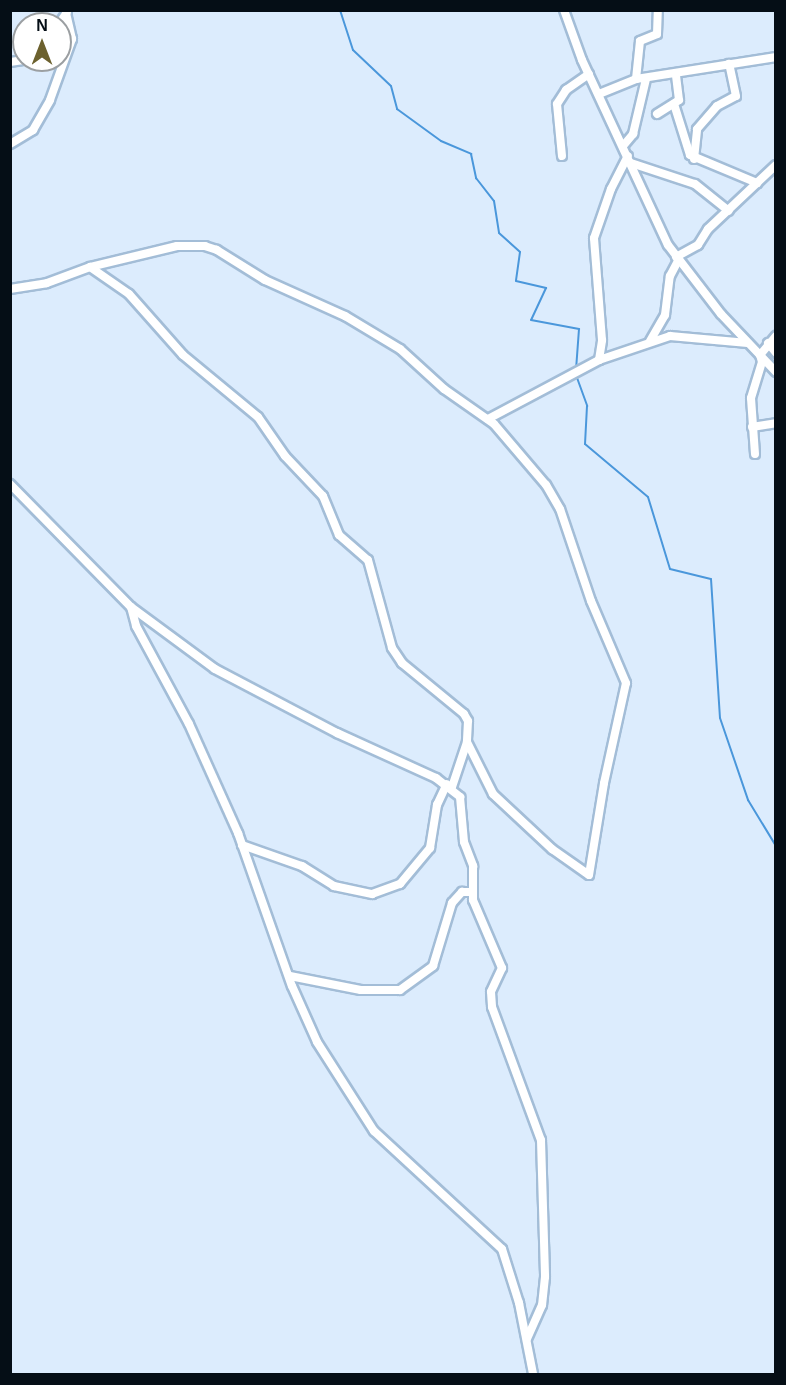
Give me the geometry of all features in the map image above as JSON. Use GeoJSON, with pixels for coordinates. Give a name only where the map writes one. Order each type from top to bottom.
{"type":"FeatureCollection","features":[{"type":"Feature","properties":{"kind":"street"},"geometry":{"type":"LineString","coordinates":[[564,10],[589,74],[677,259],[748,343],[776,372]]}},
{"type":"Feature","properties":{"kind":"street"},"geometry":{"type":"LineString","coordinates":[[636,79],[640,41],[657,34],[658,10]]}},
{"type":"Feature","properties":{"kind":"street"},"geometry":{"type":"LineString","coordinates":[[599,94],[636,79],[676,76],[729,64],[776,57]]}},
{"type":"Feature","properties":{"kind":"street"},"geometry":{"type":"LineString","coordinates":[[694,159],[697,129],[717,106],[736,96],[729,64]]}},
{"type":"Feature","properties":{"kind":"street"},"geometry":{"type":"LineString","coordinates":[[10,144],[33,130],[50,100],[60,72]]}},
{"type":"Feature","properties":{"kind":"street"},"geometry":{"type":"LineString","coordinates":[[562,156],[556,104],[566,90],[589,74]]}},
{"type":"Feature","properties":{"kind":"street"},"geometry":{"type":"LineString","coordinates":[[657,114],[674,104],[679,98],[676,76]]}},
{"type":"Feature","properties":{"kind":"street"},"geometry":{"type":"LineString","coordinates":[[623,146],[633,134],[646,79]]}},
{"type":"Feature","properties":{"kind":"street"},"geometry":{"type":"LineString","coordinates":[[674,104],[684,146],[694,159],[757,183]]}},
{"type":"Feature","properties":{"kind":"street"},"geometry":{"type":"LineString","coordinates":[[630,160],[695,184],[729,211]]}},
{"type":"Feature","properties":{"kind":"street"},"geometry":{"type":"LineString","coordinates":[[599,360],[602,340],[594,238],[611,189],[630,160]]}},
{"type":"Feature","properties":{"kind":"street"},"geometry":{"type":"LineString","coordinates":[[650,340],[665,315],[670,276],[677,259],[698,244],[708,229],[776,165]]}},
{"type":"Feature","properties":{"kind":"street"},"geometry":{"type":"LineString","coordinates":[[10,289],[47,283],[90,267],[177,246],[209,246],[276,286],[379,335],[454,397],[488,419],[556,500],[594,609],[625,677],[589,875],[544,842],[493,794],[467,742]]}},
{"type":"Feature","properties":{"kind":"street"},"geometry":{"type":"LineString","coordinates":[[90,267],[129,294],[183,355],[258,417],[285,456],[317,488],[334,528],[368,560],[396,655],[464,714],[468,721],[467,742],[450,786],[437,805],[430,848],[400,884],[372,894],[334,886],[302,866],[242,845]]}},
{"type":"Feature","properties":{"kind":"street"},"geometry":{"type":"LineString","coordinates":[[488,419],[599,360],[650,340],[683,335],[748,343]]}},
{"type":"Feature","properties":{"kind":"street"},"geometry":{"type":"LineString","coordinates":[[755,454],[750,406],[762,362],[760,355],[776,336]]}},
{"type":"Feature","properties":{"kind":"street"},"geometry":{"type":"LineString","coordinates":[[768,343],[776,353]]}},
{"type":"Feature","properties":{"kind":"street"},"geometry":{"type":"LineString","coordinates":[[753,427],[776,423]]}},
{"type":"Feature","properties":{"kind":"street"},"geometry":{"type":"LineString","coordinates":[[10,484],[131,607],[215,669],[450,786],[460,797],[464,842],[473,866],[472,892],[502,968],[491,992],[494,1013],[541,1140],[545,1278],[538,1316],[527,1339]]}},
{"type":"Feature","properties":{"kind":"street"},"geometry":{"type":"LineString","coordinates":[[131,607],[136,626],[189,724],[242,845],[316,1042],[368,1124],[502,1249],[512,1274],[533,1374]]}},
{"type":"Feature","properties":{"kind":"street"},"geometry":{"type":"LineString","coordinates":[[290,976],[361,990],[400,990],[433,966],[452,903],[462,892],[472,892]]}},
{"type":"Feature","properties":{"kind":"waterway"},"geometry":{"type":"LineString","coordinates":[[340,10],[353,50],[391,86],[397,109],[441,141],[471,154],[476,178],[494,201],[499,233],[520,252],[516,281],[546,288],[531,320],[579,329],[576,370]]}},
{"type":"Feature","properties":{"kind":"waterway"},"geometry":{"type":"LineString","coordinates":[[576,375],[587,406],[585,444],[648,497],[670,569],[711,579],[720,718],[748,800],[776,846]]}}]}
